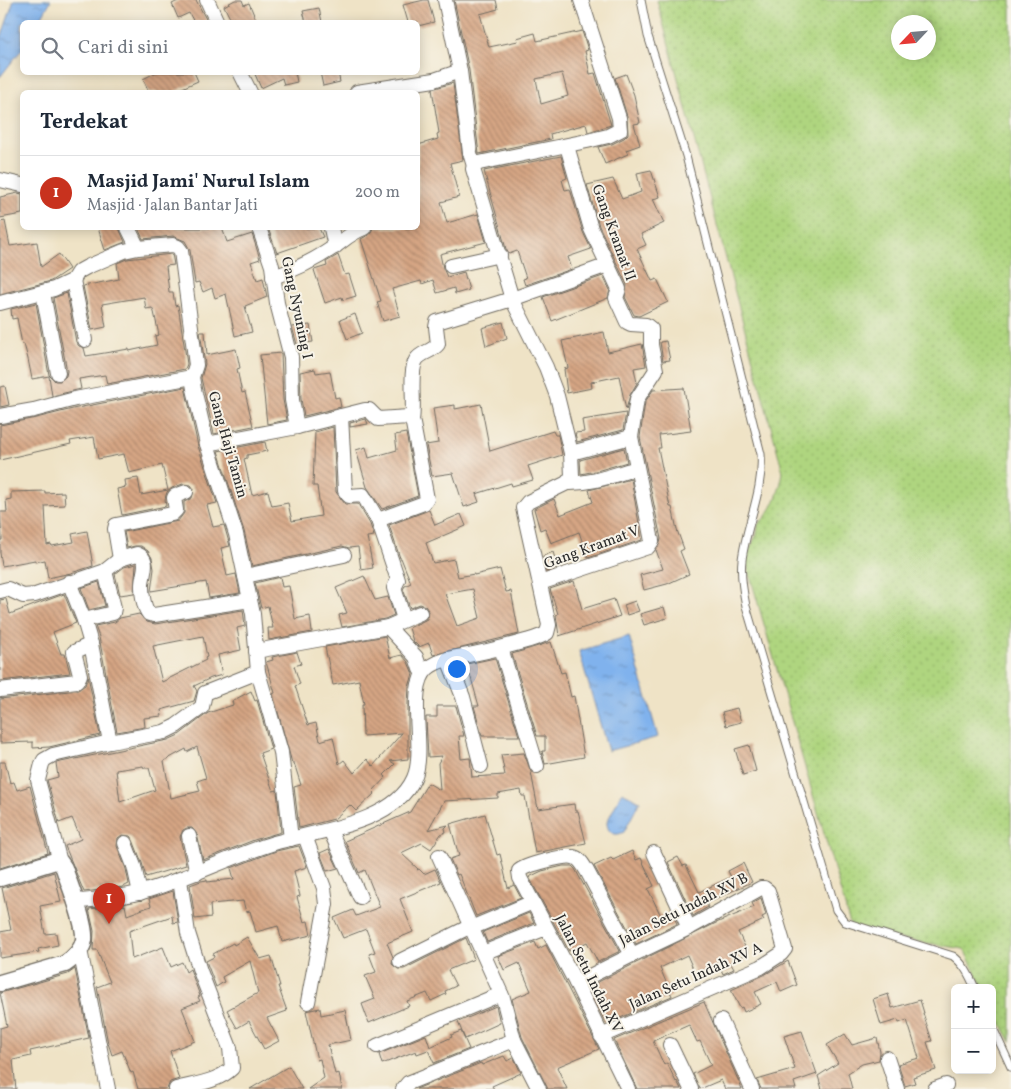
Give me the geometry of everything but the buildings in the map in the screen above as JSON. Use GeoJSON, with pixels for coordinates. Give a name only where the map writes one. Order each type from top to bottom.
{"type":"FeatureCollection","features":[{"type":"Feature","properties":{"kind":"street"},"geometry":{"type":"LineString","coordinates":[[207,0],[216,20]]}},
{"type":"Feature","properties":{"kind":"street"},"geometry":{"type":"LineString","coordinates":[[74,902],[140,893],[180,880],[259,848],[330,830],[361,820],[380,811],[406,792],[418,767],[417,696],[419,682],[423,673],[432,665],[448,659],[501,648],[547,633],[549,625],[523,508],[528,502],[567,482],[572,476],[571,453],[552,383],[512,299],[474,173],[460,71],[445,0]]}},
{"type":"Feature","properties":{"kind":"street"},"geometry":{"type":"LineString","coordinates":[[474,166],[479,163],[608,136],[621,128],[581,0]]}},
{"type":"Feature","properties":{"kind":"street"},"geometry":{"type":"LineString","coordinates":[[370,90],[434,80],[460,71]]}},
{"type":"Feature","properties":{"kind":"street"},"geometry":{"type":"LineString","coordinates":[[242,75],[249,90]]}},
{"type":"Feature","properties":{"kind":"street","name":"Gang Kramat II"},"geometry":{"type":"LineString","coordinates":[[567,146],[591,229],[619,289],[616,298],[627,322],[646,325],[652,331],[650,342],[656,370],[637,398],[631,437],[652,541]]}},
{"type":"Feature","properties":{"kind":"street"},"geometry":{"type":"LineString","coordinates":[[0,180],[20,185]]}},
{"type":"Feature","properties":{"kind":"street"},"geometry":{"type":"LineString","coordinates":[[129,230],[138,248]]}},
{"type":"Feature","properties":{"kind":"street","name":"Gang Nyuning I"},"geometry":{"type":"LineString","coordinates":[[260,230],[272,266],[277,302],[291,357],[292,400],[297,427]]}},
{"type":"Feature","properties":{"kind":"street"},"geometry":{"type":"LineString","coordinates":[[331,230],[335,246]]}},
{"type":"Feature","properties":{"kind":"street"},"geometry":{"type":"LineString","coordinates":[[273,277],[301,266],[335,246],[357,230]]}},
{"type":"Feature","properties":{"kind":"street","name":"Gang Haji Tamin"},"geometry":{"type":"LineString","coordinates":[[0,302],[54,289],[73,280],[78,272],[87,267],[124,251],[173,245],[181,251],[196,365],[192,377],[207,444],[232,519],[245,576],[250,600],[258,672],[281,752],[298,838],[324,888],[326,904],[308,1002]]}},
{"type":"Feature","properties":{"kind":"street"},"geometry":{"type":"LineString","coordinates":[[451,266],[500,255]]}},
{"type":"Feature","properties":{"kind":"street"},"geometry":{"type":"LineString","coordinates":[[378,520],[424,503],[428,499],[412,420],[414,410],[412,370],[415,361],[421,354],[429,352],[438,344],[437,322],[512,299],[608,265]]}},
{"type":"Feature","properties":{"kind":"street"},"geometry":{"type":"LineString","coordinates":[[73,280],[85,340]]}},
{"type":"Feature","properties":{"kind":"street"},"geometry":{"type":"LineString","coordinates":[[43,293],[58,373]]}},
{"type":"Feature","properties":{"kind":"street"},"geometry":{"type":"LineString","coordinates":[[0,416],[34,410],[75,399],[192,377]]}},
{"type":"Feature","properties":{"kind":"street"},"geometry":{"type":"LineString","coordinates":[[207,444],[297,427],[367,409],[378,419],[407,416],[412,420]]}},
{"type":"Feature","properties":{"kind":"street"},"geometry":{"type":"LineString","coordinates":[[341,416],[346,492],[349,496],[362,495],[378,520],[398,580],[394,588],[404,619]]}},
{"type":"Feature","properties":{"kind":"street"},"geometry":{"type":"LineString","coordinates":[[571,453],[631,437]]}},
{"type":"Feature","properties":{"kind":"street"},"geometry":{"type":"LineString","coordinates":[[567,482],[582,484],[637,468]]}},
{"type":"Feature","properties":{"kind":"street"},"geometry":{"type":"LineString","coordinates":[[120,559],[116,525],[172,514],[176,510],[174,498],[186,492]]}},
{"type":"Feature","properties":{"kind":"street","name":"Gang Kramat V"},"geometry":{"type":"LineString","coordinates":[[540,584],[648,547],[652,541]]}},
{"type":"Feature","properties":{"kind":"street"},"geometry":{"type":"LineString","coordinates":[[0,591],[8,589],[23,596],[35,595],[105,571],[120,559],[137,554],[143,560],[145,570],[142,587],[145,609],[152,615],[250,600]]}},
{"type":"Feature","properties":{"kind":"street"},"geometry":{"type":"LineString","coordinates":[[245,576],[344,555]]}},
{"type":"Feature","properties":{"kind":"street"},"geometry":{"type":"LineString","coordinates":[[84,620],[112,613],[114,608],[105,571]]}},
{"type":"Feature","properties":{"kind":"street"},"geometry":{"type":"LineString","coordinates":[[69,582],[91,644],[110,742]]}},
{"type":"Feature","properties":{"kind":"street"},"geometry":{"type":"LineString","coordinates":[[256,652],[388,627],[420,613]]}},
{"type":"Feature","properties":{"kind":"street"},"geometry":{"type":"LineString","coordinates":[[388,627],[416,657],[423,673]]}},
{"type":"Feature","properties":{"kind":"street"},"geometry":{"type":"LineString","coordinates":[[0,690],[79,680],[80,676],[74,652],[91,644]]}},
{"type":"Feature","properties":{"kind":"street"},"geometry":{"type":"LineString","coordinates":[[501,648],[538,766]]}},
{"type":"Feature","properties":{"kind":"street"},"geometry":{"type":"LineString","coordinates":[[448,659],[463,697],[481,766]]}},
{"type":"Feature","properties":{"kind":"street"},"geometry":{"type":"LineString","coordinates":[[0,983],[65,964],[80,950],[84,940],[84,929],[64,868],[60,862],[38,780],[44,760],[53,755],[110,742],[158,734],[170,729],[202,707],[206,693],[258,672]]}},
{"type":"Feature","properties":{"kind":"street"},"geometry":{"type":"LineString","coordinates":[[330,830],[360,897]]}},
{"type":"Feature","properties":{"kind":"street"},"geometry":{"type":"LineString","coordinates":[[189,836],[197,873]]}},
{"type":"Feature","properties":{"kind":"street"},"geometry":{"type":"LineString","coordinates":[[125,843],[134,866],[140,893]]}},
{"type":"Feature","properties":{"kind":"street"},"geometry":{"type":"LineString","coordinates":[[654,853],[689,928]]}},
{"type":"Feature","properties":{"kind":"street"},"geometry":{"type":"LineString","coordinates":[[438,856],[501,994],[514,1040],[539,1089]]}},
{"type":"Feature","properties":{"kind":"street","name":"Jalan Setu Indah XV"},"geometry":{"type":"LineString","coordinates":[[628,1089],[519,871],[524,867],[567,856],[580,860],[632,955]]}},
{"type":"Feature","properties":{"kind":"street"},"geometry":{"type":"LineString","coordinates":[[0,878],[55,861],[60,862]]}},
{"type":"Feature","properties":{"kind":"street"},"geometry":{"type":"LineString","coordinates":[[176,1089],[213,1079],[227,1073],[232,1068],[230,1048],[200,971],[188,933],[180,880]]}},
{"type":"Feature","properties":{"kind":"street","name":"Jalan Setu Indah XV B"},"geometry":{"type":"LineString","coordinates":[[576,983],[689,928],[761,888],[768,892],[785,949],[776,958]]}},
{"type":"Feature","properties":{"kind":"street"},"geometry":{"type":"LineString","coordinates":[[400,961],[471,927],[533,902]]}},
{"type":"Feature","properties":{"kind":"street"},"geometry":{"type":"LineString","coordinates":[[483,953],[546,928]]}},
{"type":"Feature","properties":{"kind":"street"},"geometry":{"type":"LineString","coordinates":[[80,950],[93,1006],[108,1089]]}},
{"type":"Feature","properties":{"kind":"street","name":"Jalan Setu Indah XV A"},"geometry":{"type":"LineString","coordinates":[[601,1036],[762,967],[776,958]]}},
{"type":"Feature","properties":{"kind":"street"},"geometry":{"type":"LineString","coordinates":[[377,1046],[501,994]]}},
{"type":"Feature","properties":{"kind":"street"},"geometry":{"type":"LineString","coordinates":[[721,1021],[752,1089]]}},
{"type":"Feature","properties":{"kind":"street"},"geometry":{"type":"LineString","coordinates":[[403,1089],[408,1083],[514,1040]]}},
{"type":"Feature","properties":{"kind":"street"},"geometry":{"type":"LineString","coordinates":[[670,1045],[691,1089]]}},
{"type":"Feature","properties":{"kind":"street"},"geometry":{"type":"LineString","coordinates":[[887,1058],[897,1089]]}},
{"type":"Feature","properties":{"kind":"lane"},"geometry":{"type":"LineString","coordinates":[[641,0],[648,36],[686,156],[762,454],[761,474],[742,559],[746,606],[836,910],[845,922],[953,956],[961,962],[973,984]]}},
{"type":"Feature","properties":{"kind":"lane"},"geometry":{"type":"LineString","coordinates":[[993,1029],[1011,1067]]}},
{"type":"Feature","properties":{"kind":"green space"},"geometry":{"type":"Polygon","coordinates":[[[657,0],[1011,0],[1011,1042],[996,1014],[996,984],[981,984],[964,949],[852,931],[745,558],[757,534],[758,524],[768,514],[780,486],[783,472],[657,0]]]}},
{"type":"Feature","properties":{"kind":"water"},"geometry":{"type":"Polygon","coordinates":[[[14,0],[51,0],[40,20],[20,20],[20,52],[0,77],[0,41],[14,0]]]}},
{"type":"Feature","properties":{"kind":"water"},"geometry":{"type":"Polygon","coordinates":[[[629,636],[658,737],[608,751],[579,651],[629,636]]]}},
{"type":"Feature","properties":{"kind":"water"},"geometry":{"type":"Polygon","coordinates":[[[622,792],[640,801],[624,832],[615,834],[608,829],[607,822],[622,792]]]}},
{"type":"Feature","properties":{"kind":"place","name":"Masjid Jami' Nurul Islam"},"geometry":{"type":"Point","coordinates":[109,924]}}]}
